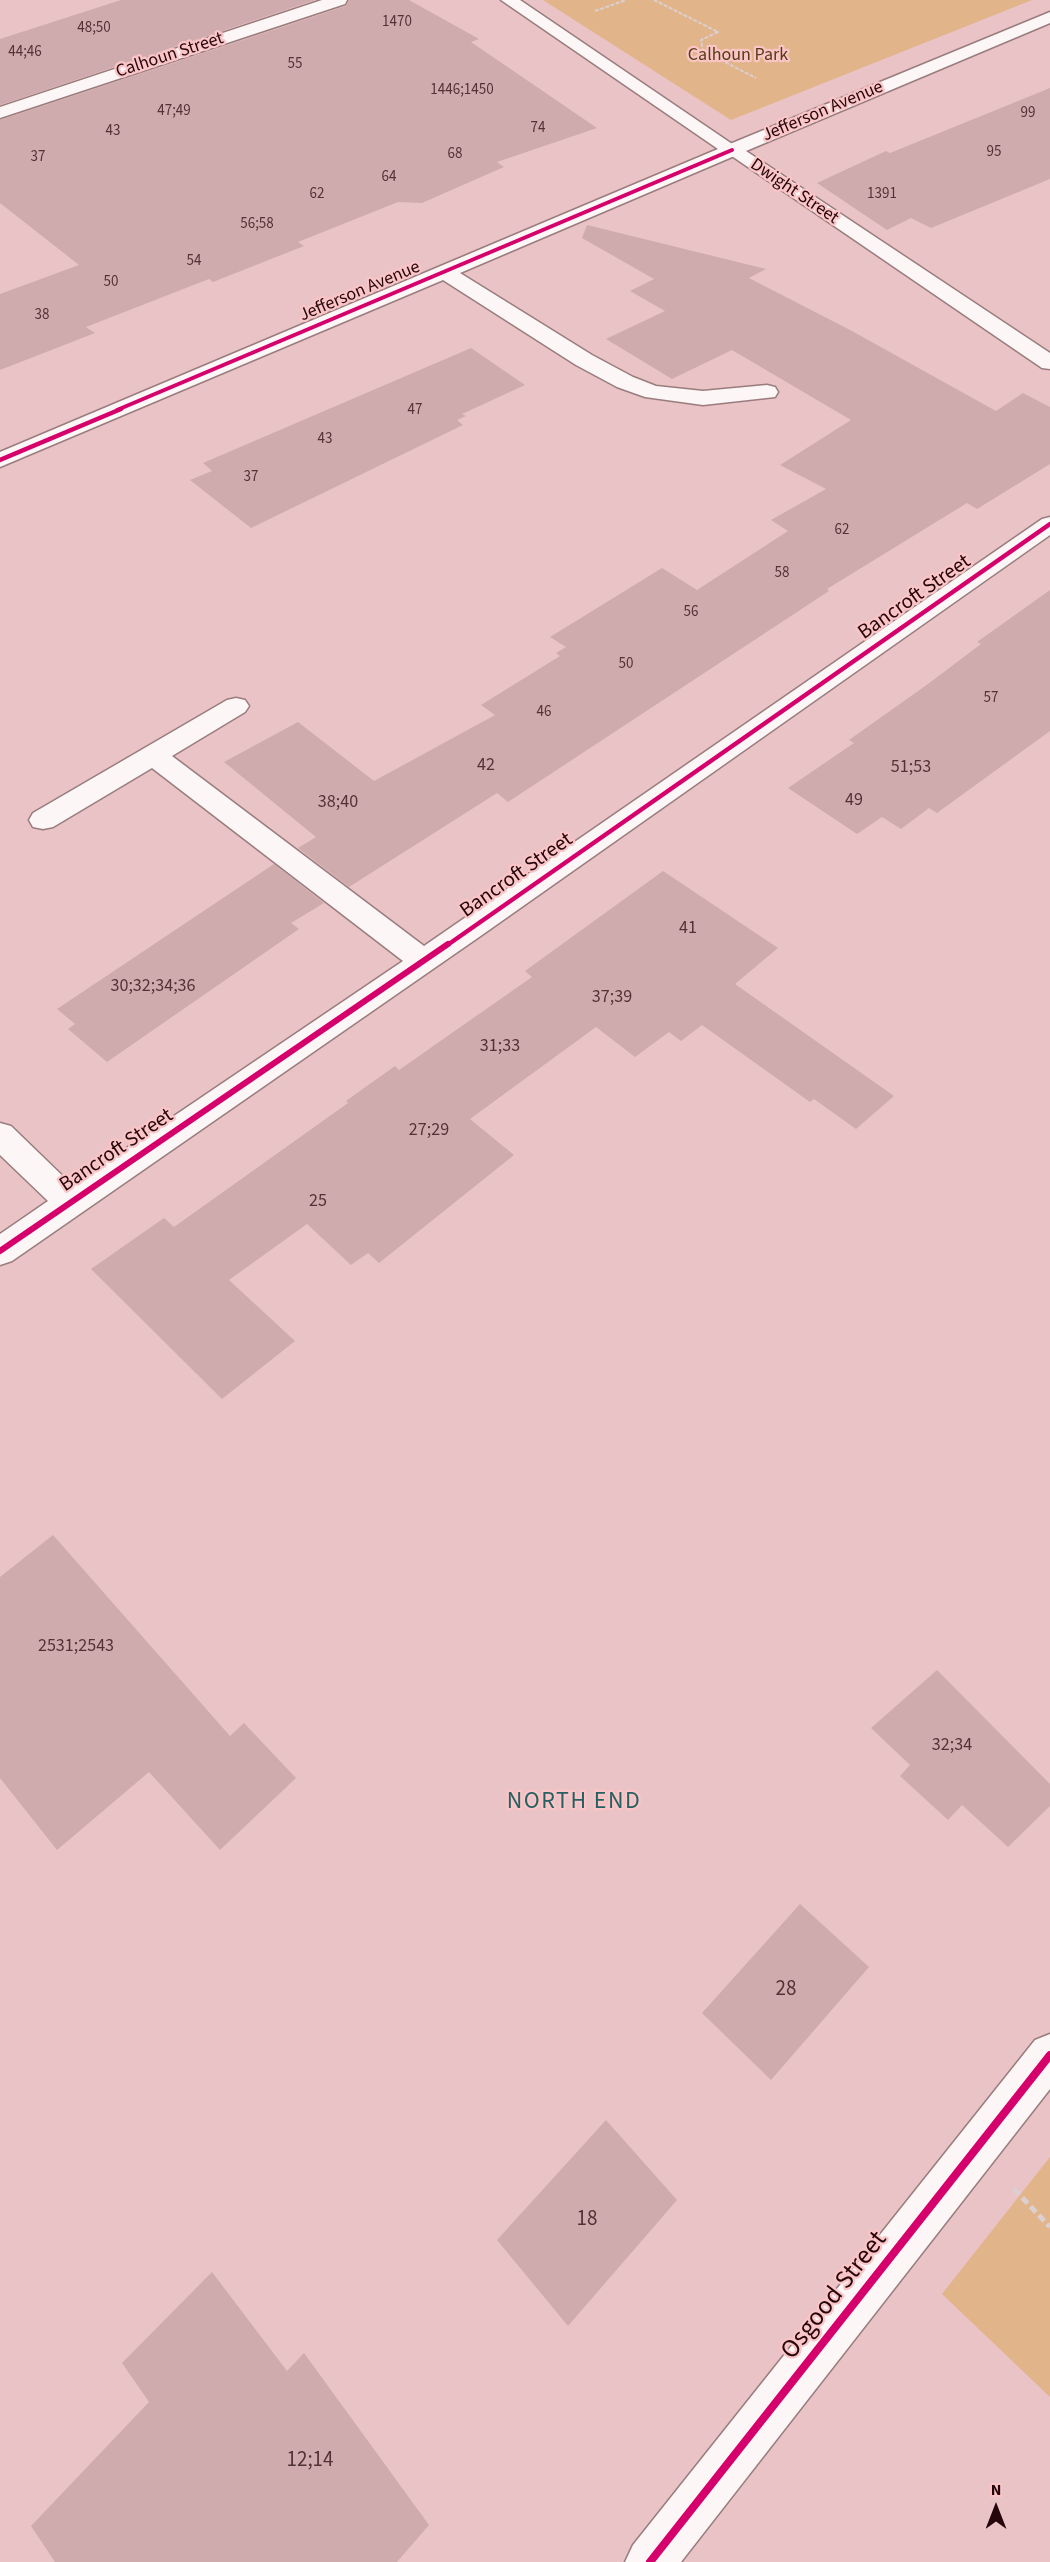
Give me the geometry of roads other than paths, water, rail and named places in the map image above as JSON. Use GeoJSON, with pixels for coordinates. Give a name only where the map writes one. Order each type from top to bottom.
{"type":"FeatureCollection","features":[{"type":"Feature","properties":{"kind":"street","name":"Calhoun Street"},"geometry":{"type":"LineString","coordinates":[[0,113],[339,0]]}},
{"type":"Feature","properties":{"kind":"street","name":"Dwight Street"},"geometry":{"type":"LineString","coordinates":[[509,0],[1050,363]]}},
{"type":"Feature","properties":{"kind":"street","name":"Jefferson Avenue"},"geometry":{"type":"LineString","coordinates":[[0,460],[1050,17]]}},
{"type":"Feature","properties":{"kind":"street"},"geometry":{"type":"LineString","coordinates":[[446,272],[584,360],[625,382],[653,392],[703,398],[767,392]]}},
{"type":"Feature","properties":{"kind":"street","name":"Bancroft Street"},"geometry":{"type":"LineString","coordinates":[[0,1251],[423,961],[1050,524]]}},
{"type":"Feature","properties":{"kind":"street"},"geometry":{"type":"LineString","coordinates":[[44,820],[236,706]]}},
{"type":"Feature","properties":{"kind":"street"},"geometry":{"type":"LineString","coordinates":[[153,755],[423,961]]}},
{"type":"Feature","properties":{"kind":"street"},"geometry":{"type":"LineString","coordinates":[[0,1135],[70,1203]]}},
{"type":"Feature","properties":{"kind":"street","name":"Osgood Street"},"geometry":{"type":"LineString","coordinates":[[650,2562],[1050,2055]]}},
{"type":"Feature","properties":{"kind":"district","name":"NORTH END"},"geometry":{"type":"Point","coordinates":[574,1803]}},
{"type":"Feature","properties":{"kind":"park label","name":"Calhoun Park"},"geometry":{"type":"Point","coordinates":[738,56]}}]}
